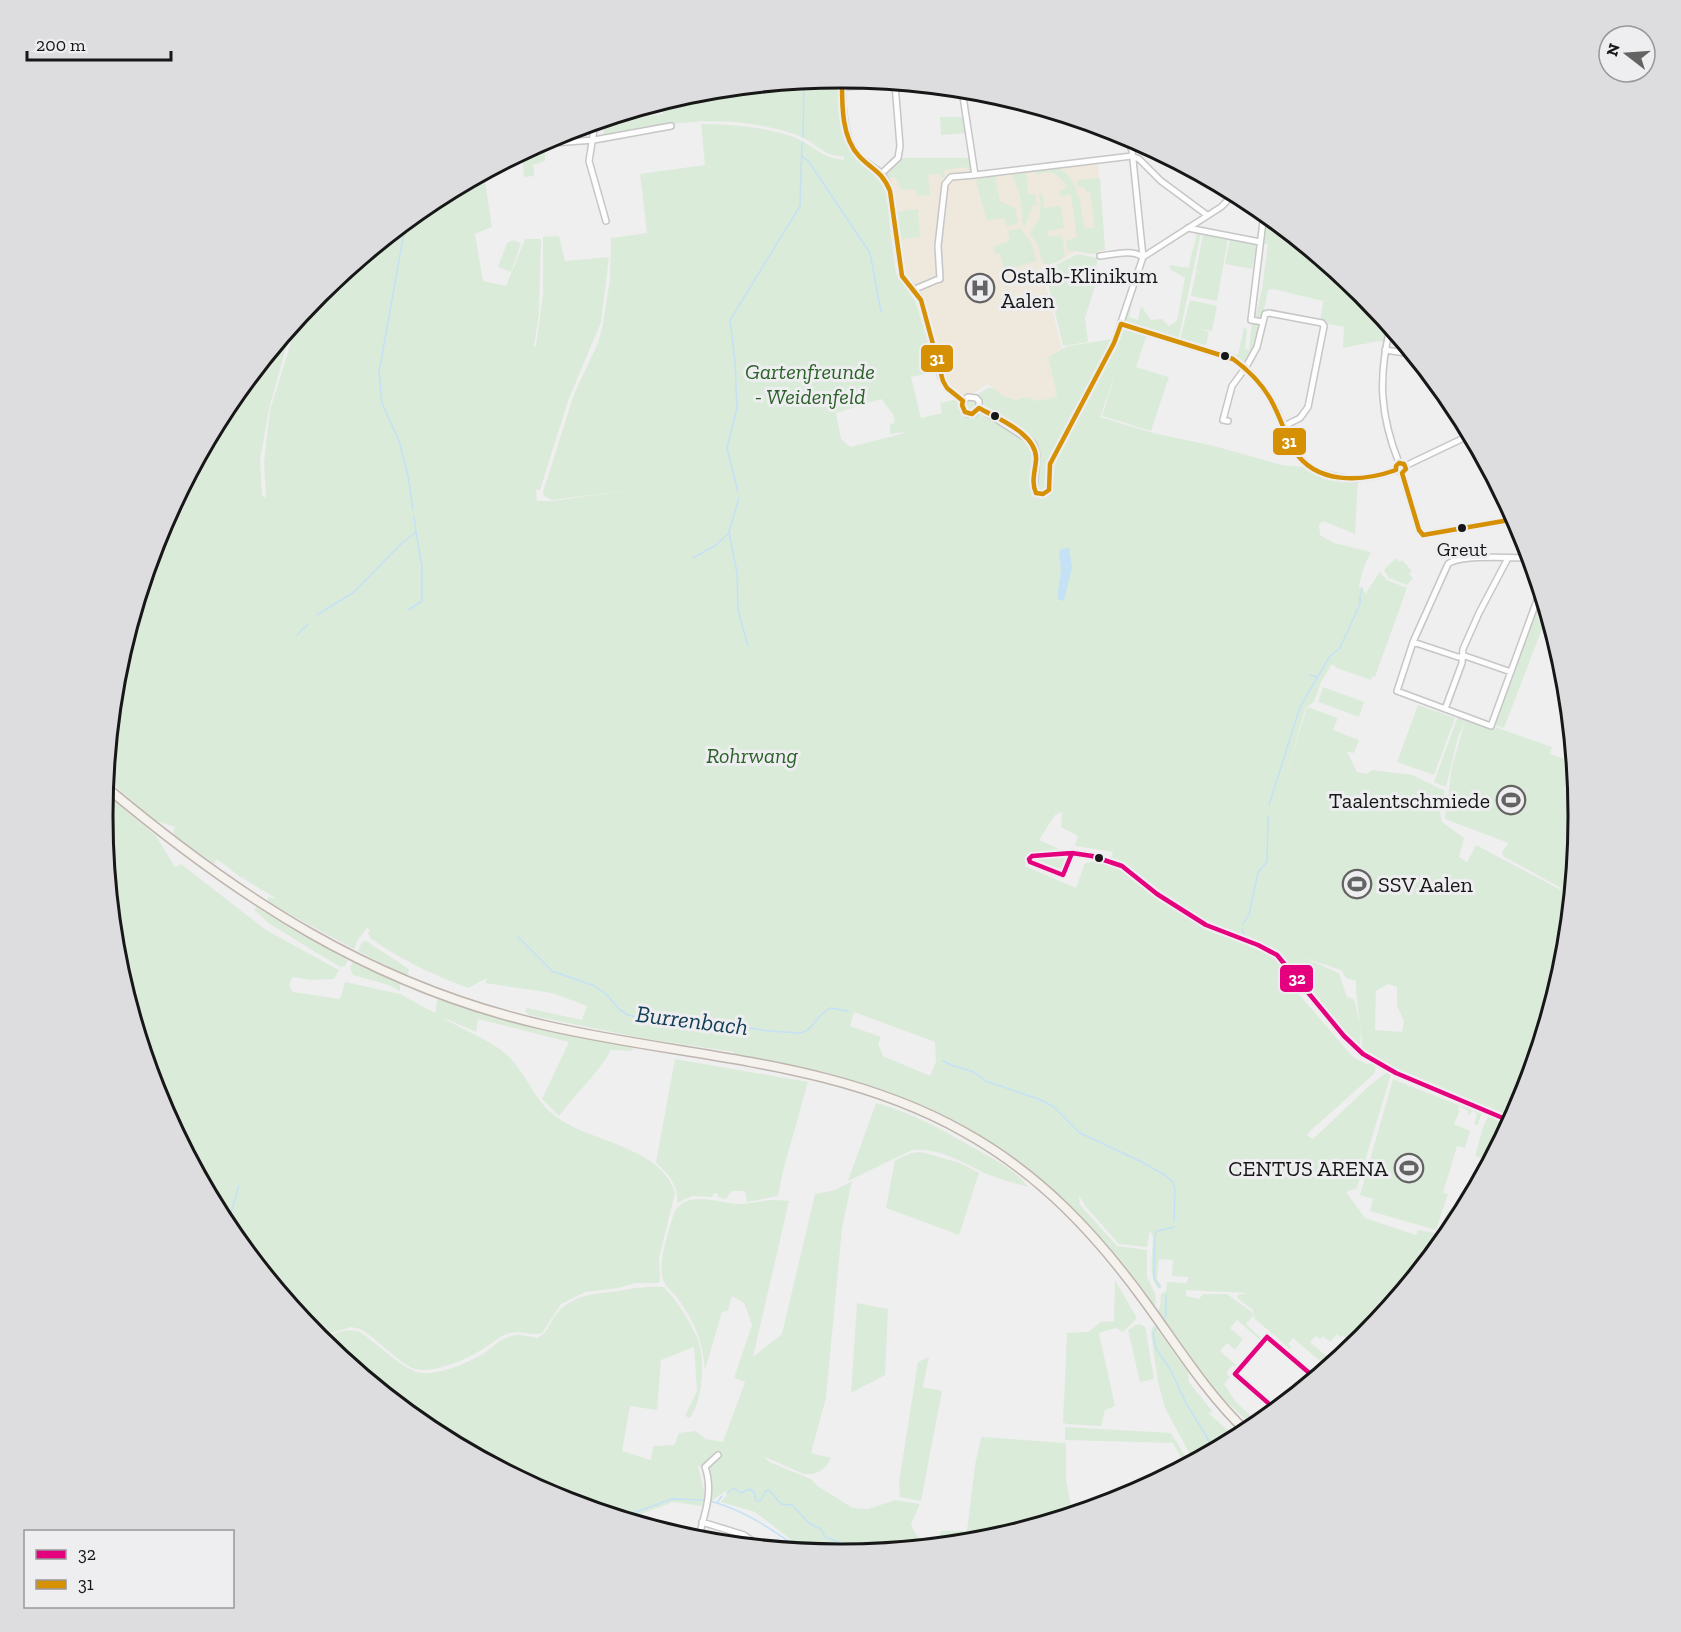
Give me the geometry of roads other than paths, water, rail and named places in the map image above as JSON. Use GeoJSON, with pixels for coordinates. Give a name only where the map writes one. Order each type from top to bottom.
{"type":"FeatureCollection","features":[{"type":"Feature","properties":{"kind":"main road"},"geometry":{"type":"LineString","coordinates":[[114,793],[240,891],[282,918],[360,960],[435,991],[514,1018],[577,1032],[737,1059],[810,1074],[882,1096],[934,1116],[984,1143],[1048,1190],[1103,1246],[1200,1378],[1240,1424]]}},
{"type":"Feature","properties":{"kind":"street"},"geometry":{"type":"LineString","coordinates":[[842,88],[845,122],[850,141],[858,155],[883,172],[890,191],[902,276],[915,289],[921,300],[942,381],[963,401]]}},
{"type":"Feature","properties":{"kind":"street"},"geometry":{"type":"LineString","coordinates":[[883,172],[898,158],[900,146],[896,91]]}},
{"type":"Feature","properties":{"kind":"street"},"geometry":{"type":"LineString","coordinates":[[963,99],[975,175]]}},
{"type":"Feature","properties":{"kind":"street"},"geometry":{"type":"LineString","coordinates":[[567,142],[594,140],[671,126]]}},
{"type":"Feature","properties":{"kind":"street"},"geometry":{"type":"LineString","coordinates":[[594,132],[589,161],[606,221]]}},
{"type":"Feature","properties":{"kind":"street"},"geometry":{"type":"LineString","coordinates":[[979,408],[1032,442],[1037,456],[1033,487],[1036,493],[1045,494],[1050,488],[1050,464],[1114,343],[1143,257],[1130,149]]}},
{"type":"Feature","properties":{"kind":"street"},"geometry":{"type":"LineString","coordinates":[[915,289],[939,279],[938,246],[945,184],[951,177],[1132,153],[1181,198],[1207,215]]}},
{"type":"Feature","properties":{"kind":"street"},"geometry":{"type":"LineString","coordinates":[[1143,257],[1227,200]]}},
{"type":"Feature","properties":{"kind":"street"},"geometry":{"type":"LineString","coordinates":[[1262,224],[1251,320],[1263,322]]}},
{"type":"Feature","properties":{"kind":"street"},"geometry":{"type":"LineString","coordinates":[[1187,227],[1260,242]]}},
{"type":"Feature","properties":{"kind":"street"},"geometry":{"type":"LineString","coordinates":[[1100,256],[1136,253],[1143,257]]}},
{"type":"Feature","properties":{"kind":"street"},"geometry":{"type":"LineString","coordinates":[[1228,421],[1223,420],[1230,391],[1257,347],[1265,314],[1269,313],[1322,323],[1324,326],[1308,407],[1300,418],[1282,427]]}},
{"type":"Feature","properties":{"kind":"street"},"geometry":{"type":"LineString","coordinates":[[1120,324],[1222,356],[1246,367],[1266,391],[1295,452],[1308,466],[1340,477],[1362,479],[1396,470],[1402,473],[1419,530],[1423,535],[1505,521]]}},
{"type":"Feature","properties":{"kind":"street"},"geometry":{"type":"LineString","coordinates":[[1388,337],[1382,378],[1383,409],[1389,438],[1406,469],[1402,473]]}},
{"type":"Feature","properties":{"kind":"street"},"geometry":{"type":"LineString","coordinates":[[1385,351],[1401,353]]}},
{"type":"Feature","properties":{"kind":"street"},"geometry":{"type":"LineString","coordinates":[[968,397],[976,398],[979,401],[979,408],[975,413],[969,414],[963,409],[963,401],[968,397]]}},
{"type":"Feature","properties":{"kind":"street"},"geometry":{"type":"LineString","coordinates":[[1396,470],[1396,466],[1462,438]]}},
{"type":"Feature","properties":{"kind":"street"},"geometry":{"type":"LineString","coordinates":[[1445,709],[1462,663],[1463,649],[1508,558]]}},
{"type":"Feature","properties":{"kind":"street"},"geometry":{"type":"LineString","coordinates":[[1520,558],[1453,561],[1448,564],[1413,642],[1397,691],[1491,726],[1536,604]]}},
{"type":"Feature","properties":{"kind":"street"},"geometry":{"type":"LineString","coordinates":[[1413,642],[1511,672]]}},
{"type":"Feature","properties":{"kind":"street"},"geometry":{"type":"LineString","coordinates":[[1072,853],[1063,875],[1030,862],[1029,859],[1032,856],[1072,853],[1092,856],[1122,866],[1157,894],[1206,925],[1269,950],[1282,961],[1344,1036],[1376,1062],[1396,1073],[1502,1118]]}},
{"type":"Feature","properties":{"kind":"street"},"geometry":{"type":"LineString","coordinates":[[1269,1404],[1235,1374],[1267,1337],[1309,1372]]}},
{"type":"Feature","properties":{"kind":"street"},"geometry":{"type":"LineString","coordinates":[[700,1530],[708,1500],[710,1480],[705,1467],[718,1455]]}},
{"type":"Feature","properties":{"kind":"street"},"geometry":{"type":"LineString","coordinates":[[702,1522],[747,1537]]}},
{"type":"Feature","properties":{"kind":"water"},"geometry":{"type":"Polygon","coordinates":[[[1069,548],[1072,567],[1064,601],[1057,599],[1061,570],[1059,554],[1061,549],[1069,548]]]}},
{"type":"Feature","properties":{"kind":"waterway"},"geometry":{"type":"LineString","coordinates":[[803,137],[804,90]]}},
{"type":"Feature","properties":{"kind":"waterway"},"geometry":{"type":"LineString","coordinates":[[738,492],[727,448],[737,408],[730,320],[800,206],[802,142]]}},
{"type":"Feature","properties":{"kind":"waterway"},"geometry":{"type":"LineString","coordinates":[[802,156],[809,162],[870,253],[881,312]]}},
{"type":"Feature","properties":{"kind":"waterway"},"geometry":{"type":"LineString","coordinates":[[404,235],[379,372],[382,403],[399,441],[408,476],[413,510]]}},
{"type":"Feature","properties":{"kind":"waterway"},"geometry":{"type":"LineString","coordinates":[[739,498],[729,532],[737,573],[738,610],[748,646]]}},
{"type":"Feature","properties":{"kind":"waterway"},"geometry":{"type":"LineString","coordinates":[[317,615],[354,592],[402,543],[416,532],[414,517]]}},
{"type":"Feature","properties":{"kind":"waterway"},"geometry":{"type":"LineString","coordinates":[[408,610],[422,601],[422,567],[416,532]]}},
{"type":"Feature","properties":{"kind":"waterway"},"geometry":{"type":"LineString","coordinates":[[693,558],[716,545],[729,533]]}},
{"type":"Feature","properties":{"kind":"waterway"},"geometry":{"type":"LineString","coordinates":[[1361,593],[1362,588]]}},
{"type":"Feature","properties":{"kind":"waterway"},"geometry":{"type":"LineString","coordinates":[[1269,805],[1300,707],[1330,656],[1340,648],[1360,604],[1360,595]]}},
{"type":"Feature","properties":{"kind":"waterway"},"geometry":{"type":"LineString","coordinates":[[297,635],[308,624]]}},
{"type":"Feature","properties":{"kind":"waterway"},"geometry":{"type":"LineString","coordinates":[[1310,675],[1317,677]]}},
{"type":"Feature","properties":{"kind":"waterway"},"geometry":{"type":"LineString","coordinates":[[1243,924],[1249,915],[1258,872],[1267,862],[1268,816]]}},
{"type":"Feature","properties":{"kind":"waterway"},"geometry":{"type":"LineString","coordinates":[[1242,929],[1245,937],[1268,945]]}},
{"type":"Feature","properties":{"kind":"waterway","name":"Burrenbach"},"geometry":{"type":"LineString","coordinates":[[517,936],[552,971],[595,986],[606,994],[620,1010],[639,1018],[690,1019],[769,1031],[800,1033],[808,1030],[830,1008],[848,1011]]}},
{"type":"Feature","properties":{"kind":"waterway","name":"Burrenbach"},"geometry":{"type":"LineString","coordinates":[[943,1061],[974,1072],[986,1081],[1041,1100],[1054,1107],[1080,1133],[1166,1176],[1173,1182],[1175,1190],[1174,1222]]}},
{"type":"Feature","properties":{"kind":"waterway"},"geometry":{"type":"LineString","coordinates":[[231,1212],[239,1186]]}},
{"type":"Feature","properties":{"kind":"waterway","name":"Burrenbach"},"geometry":{"type":"LineString","coordinates":[[1160,1287],[1154,1278],[1155,1235],[1157,1231],[1174,1227]]}},
{"type":"Feature","properties":{"kind":"waterway","name":"Burrenbach"},"geometry":{"type":"LineString","coordinates":[[1162,1320],[1166,1316],[1166,1295]]}},
{"type":"Feature","properties":{"kind":"waterway","name":"Burrenbach"},"geometry":{"type":"LineString","coordinates":[[1157,1326],[1153,1334],[1156,1349],[1170,1369],[1186,1403],[1210,1442]]}},
{"type":"Feature","properties":{"kind":"waterway"},"geometry":{"type":"LineString","coordinates":[[727,1493],[734,1488],[741,1493],[749,1489],[754,1492],[756,1501],[761,1500],[769,1490],[781,1504],[792,1505],[809,1523],[821,1529],[825,1537],[840,1544]]}},
{"type":"Feature","properties":{"kind":"waterway"},"geometry":{"type":"LineString","coordinates":[[710,1501],[717,1503],[722,1496]]}},
{"type":"Feature","properties":{"kind":"waterway"},"geometry":{"type":"LineString","coordinates":[[633,1513],[672,1499],[705,1500]]}},
{"type":"Feature","properties":{"kind":"waterway"},"geometry":{"type":"LineString","coordinates":[[717,1503],[751,1517],[789,1542]]}},
{"type":"Feature","properties":{"kind":"place","name":"Ostalb-Klinikum Aalen"},"geometry":{"type":"Point","coordinates":[980,288]}},
{"type":"Feature","properties":{"kind":"place","name":"Greut"},"geometry":{"type":"Point","coordinates":[1462,528]}},
{"type":"Feature","properties":{"kind":"place","name":"Taalentschmiede"},"geometry":{"type":"Point","coordinates":[1511,800]}},
{"type":"Feature","properties":{"kind":"place","name":"SSV Aalen"},"geometry":{"type":"Point","coordinates":[1357,884]}},
{"type":"Feature","properties":{"kind":"place","name":"CENTUS ARENA"},"geometry":{"type":"Point","coordinates":[1409,1168]}},
{"type":"Feature","properties":{"kind":"park label","name":"Gartenfreunde - Weidenfeld"},"geometry":{"type":"Point","coordinates":[810,384]}},
{"type":"Feature","properties":{"kind":"park label","name":"Rohrwang"},"geometry":{"type":"Point","coordinates":[752,755]}}]}
